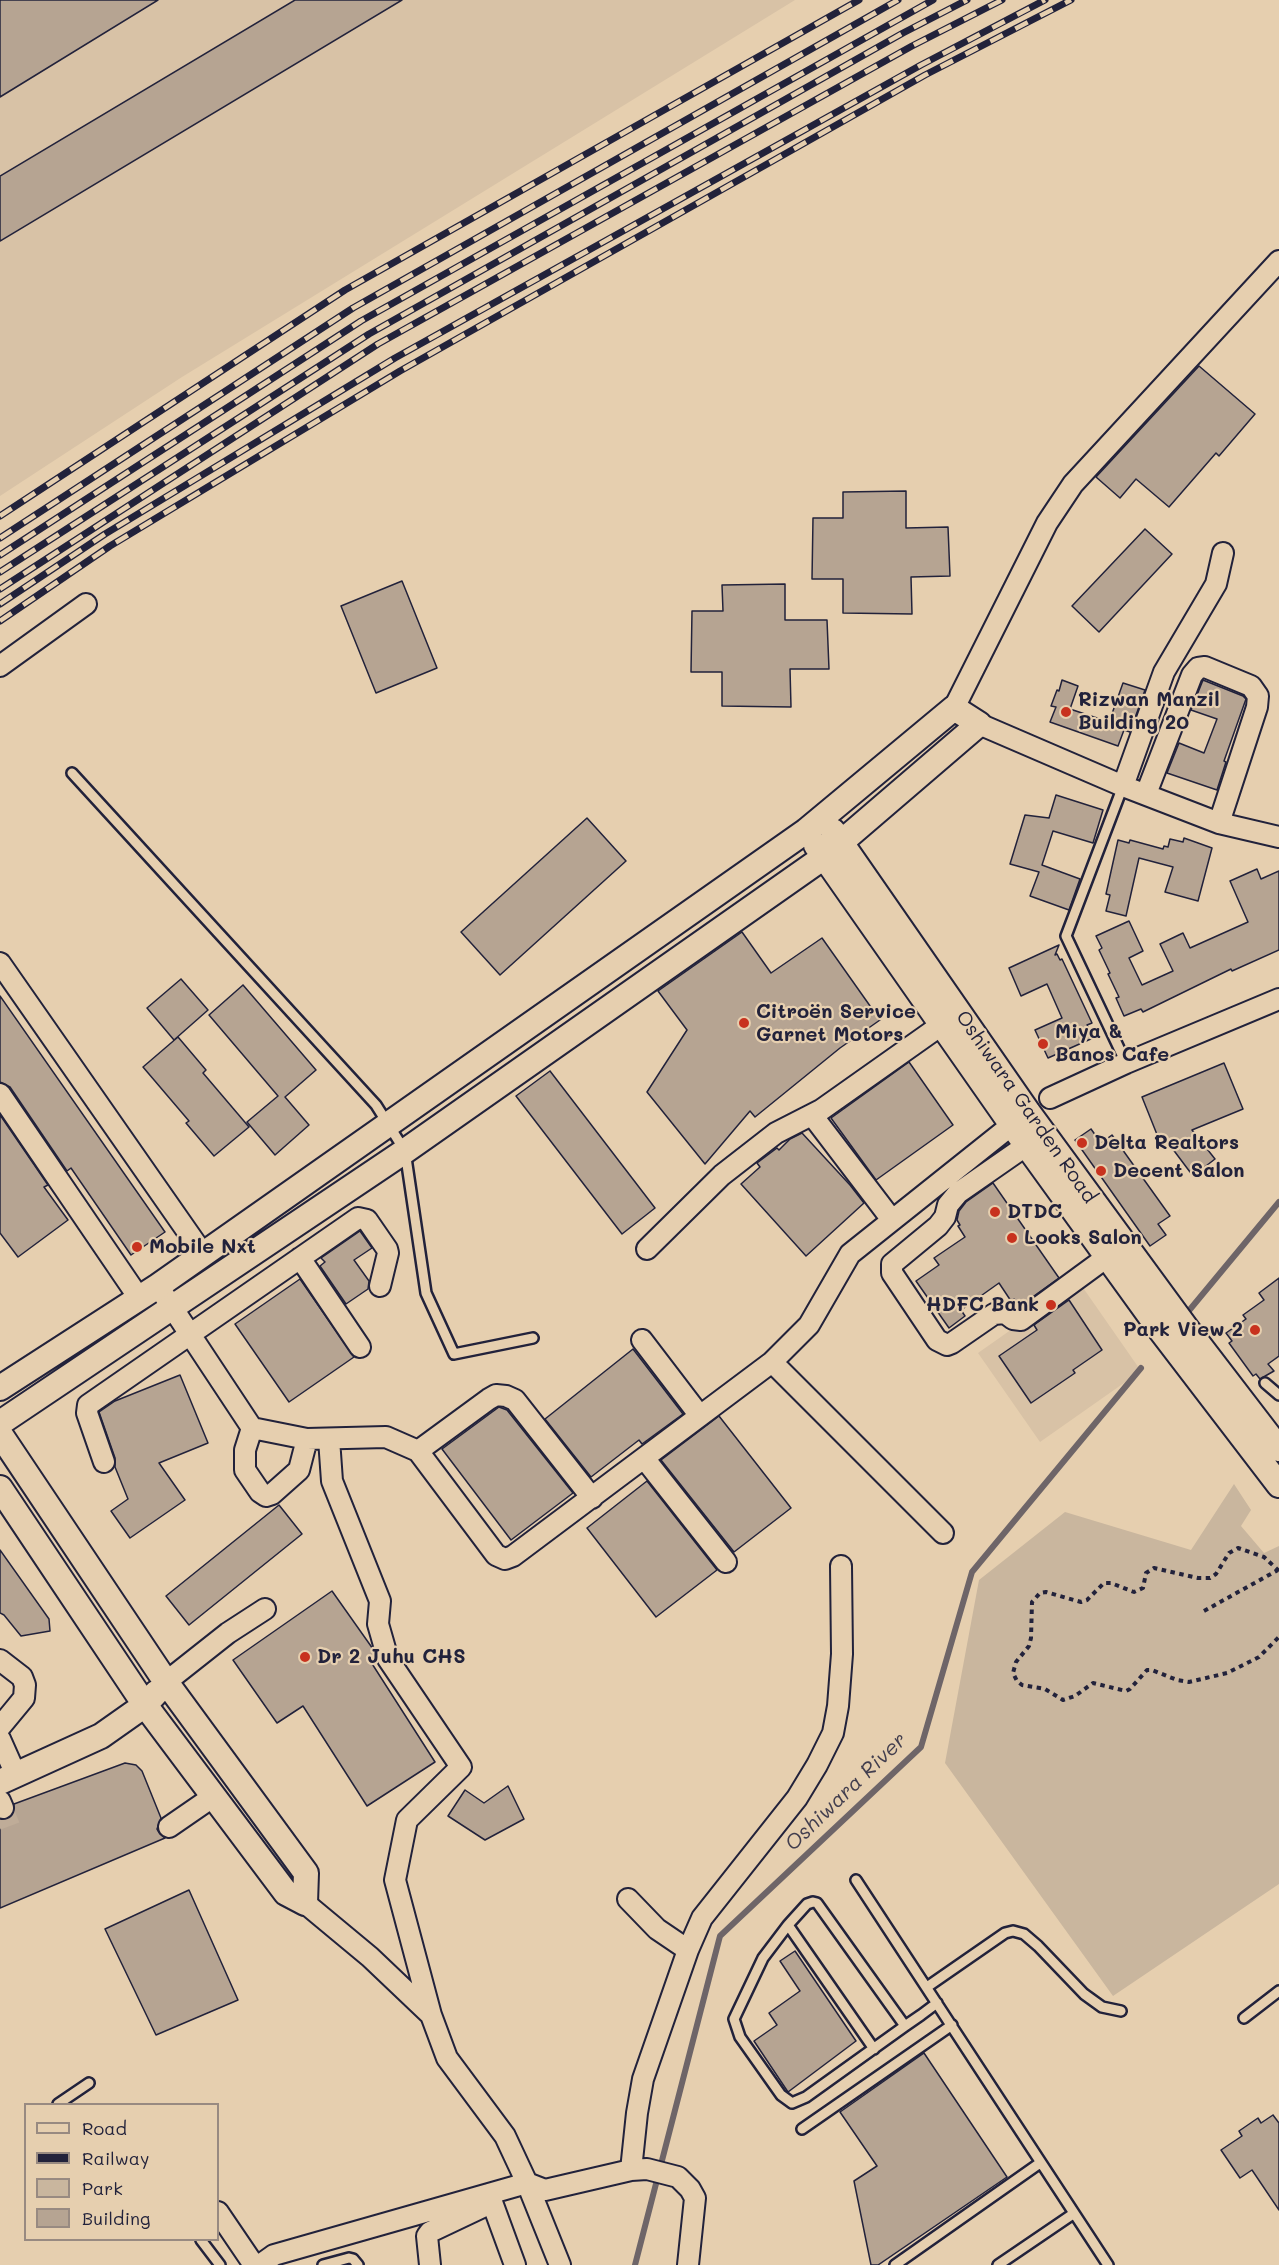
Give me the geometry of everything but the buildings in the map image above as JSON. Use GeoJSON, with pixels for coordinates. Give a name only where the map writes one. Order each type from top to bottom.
{"type":"FeatureCollection","features":[{"type":"Feature","properties":{"kind":"street"},"geometry":{"type":"LineString","coordinates":[[0,1388],[149,1292],[815,824],[954,708],[1047,523],[1073,484],[1279,261]]}},
{"type":"Feature","properties":{"kind":"street"},"geometry":{"type":"LineString","coordinates":[[1123,786],[1164,672],[1216,584],[1223,553]]}},
{"type":"Feature","properties":{"kind":"street"},"geometry":{"type":"LineString","coordinates":[[0,666],[86,604]]}},
{"type":"Feature","properties":{"kind":"street"},"geometry":{"type":"LineString","coordinates":[[1146,794],[1192,675],[1198,668],[1205,667],[1251,686],[1258,696],[1257,706],[1219,823]]}},
{"type":"Feature","properties":{"kind":"street"},"geometry":{"type":"LineString","coordinates":[[954,708],[979,724],[1123,786],[1219,823],[1279,837]]}},
{"type":"Feature","properties":{"kind":"street"},"geometry":{"type":"LineString","coordinates":[[0,1423],[405,1151],[833,850],[979,724]]}},
{"type":"Feature","properties":{"kind":"street","name":"Oshiwara Garden Road"},"geometry":{"type":"LineString","coordinates":[[815,824],[1020,1119],[1279,1449]]}},
{"type":"Feature","properties":{"kind":"street"},"geometry":{"type":"LineString","coordinates":[[0,963],[203,1254]]}},
{"type":"Feature","properties":{"kind":"street"},"geometry":{"type":"LineString","coordinates":[[1050,1098],[1126,1063],[1279,999]]}},
{"type":"Feature","properties":{"kind":"street"},"geometry":{"type":"LineString","coordinates":[[647,1249],[722,1175],[782,1128],[812,1115],[950,1019]]}},
{"type":"Feature","properties":{"kind":"street"},"geometry":{"type":"LineString","coordinates":[[0,1094],[149,1292],[172,1308],[252,1428],[306,1439],[386,1437],[418,1452],[496,1555],[505,1559],[513,1556],[592,1498],[772,1362],[809,1325],[850,1254],[1020,1119]]}},
{"type":"Feature","properties":{"kind":"street"},"geometry":{"type":"LineString","coordinates":[[812,1115],[892,1220]]}},
{"type":"Feature","properties":{"kind":"street","name":"Oshiwara Garden Road"},"geometry":{"type":"LineString","coordinates":[[1020,1119],[1027,1145],[1158,1327],[1279,1485]]}},
{"type":"Feature","properties":{"kind":"street"},"geometry":{"type":"LineString","coordinates":[[1027,1145],[958,1193],[948,1205],[945,1217],[938,1226],[892,1264],[892,1273],[937,1340],[947,1345],[952,1343],[994,1314],[1005,1314],[1013,1319],[1021,1320],[1107,1257]]}},
{"type":"Feature","properties":{"kind":"street"},"geometry":{"type":"LineString","coordinates":[[104,1462],[87,1413],[88,1405],[358,1218],[367,1220],[388,1253],[380,1286]]}},
{"type":"Feature","properties":{"kind":"street"},"geometry":{"type":"LineString","coordinates":[[300,1258],[360,1347]]}},
{"type":"Feature","properties":{"kind":"street"},"geometry":{"type":"LineString","coordinates":[[642,1340],[700,1416]]}},
{"type":"Feature","properties":{"kind":"street"},"geometry":{"type":"LineString","coordinates":[[772,1362],[943,1533]]}},
{"type":"Feature","properties":{"kind":"street"},"geometry":{"type":"LineString","coordinates":[[418,1452],[489,1399],[496,1395],[506,1396],[515,1400],[592,1498]]}},
{"type":"Feature","properties":{"kind":"street"},"geometry":{"type":"LineString","coordinates":[[252,1428],[245,1450],[245,1470],[260,1492],[266,1496],[272,1494],[299,1470],[306,1439]]}},
{"type":"Feature","properties":{"kind":"street"},"geometry":{"type":"LineString","coordinates":[[0,1434],[166,1682],[306,1873],[305,1903]]}},
{"type":"Feature","properties":{"kind":"street"},"geometry":{"type":"LineString","coordinates":[[329,1439],[332,1481],[380,1601],[378,1624],[388,1659],[461,1767],[407,1820],[395,1881],[431,2015],[447,2058],[505,2136],[527,2183],[560,2265]]}},
{"type":"Feature","properties":{"kind":"street"},"geometry":{"type":"LineString","coordinates":[[644,1458],[726,1563]]}},
{"type":"Feature","properties":{"kind":"street"},"geometry":{"type":"LineString","coordinates":[[0,1488],[145,1705],[286,1893],[305,1903],[370,1957],[431,2015]]}},
{"type":"Feature","properties":{"kind":"street"},"geometry":{"type":"LineString","coordinates":[[639,2169],[637,2114],[643,2079],[688,1950],[702,1918],[797,1798],[833,1733],[838,1706],[842,1654],[842,1566]]}},
{"type":"Feature","properties":{"kind":"street"},"geometry":{"type":"LineString","coordinates":[[0,1739],[8,1778],[101,1736],[145,1705],[166,1682],[228,1633],[265,1609]]}},
{"type":"Feature","properties":{"kind":"street"},"geometry":{"type":"LineString","coordinates":[[0,1660],[22,1677],[25,1685],[24,1698],[0,1727]]}},
{"type":"Feature","properties":{"kind":"street"},"geometry":{"type":"LineString","coordinates":[[169,1827],[214,1796]]}},
{"type":"Feature","properties":{"kind":"street"},"geometry":{"type":"LineString","coordinates":[[628,1899],[657,1929],[688,1950]]}},
{"type":"Feature","properties":{"kind":"street"},"geometry":{"type":"LineString","coordinates":[[430,2265],[427,2236],[430,2232],[490,2199],[527,2183],[545,2190],[639,2169],[678,2177],[695,2198],[688,2265]]}},
{"type":"Feature","properties":{"kind":"street"},"geometry":{"type":"LineString","coordinates":[[260,2265],[274,2255],[490,2199]]}},
{"type":"Feature","properties":{"kind":"street"},"geometry":{"type":"LineString","coordinates":[[490,2199],[515,2265]]}},
{"type":"Feature","properties":{"kind":"street"},"geometry":{"type":"LineString","coordinates":[[219,2213],[254,2265]]}},
{"type":"Feature","properties":{"kind":"lane"},"geometry":{"type":"LineString","coordinates":[[72,773],[376,1105],[405,1151],[426,1293],[454,1354],[533,1338]]}},
{"type":"Feature","properties":{"kind":"lane"},"geometry":{"type":"LineString","coordinates":[[1123,786],[1066,936],[1126,1063]]}},
{"type":"Feature","properties":{"kind":"lane"},"geometry":{"type":"LineString","coordinates":[[1265,1383],[1279,1395]]}},
{"type":"Feature","properties":{"kind":"lane"},"geometry":{"type":"LineString","coordinates":[[856,1880],[1108,2265]]}},
{"type":"Feature","properties":{"kind":"lane"},"geometry":{"type":"LineString","coordinates":[[905,2026],[817,1903],[807,1904],[763,1958],[734,2019],[740,2037],[782,2095],[792,2103],[806,2097],[938,2003]]}},
{"type":"Feature","properties":{"kind":"lane"},"geometry":{"type":"LineString","coordinates":[[788,1925],[873,2049]]}},
{"type":"Feature","properties":{"kind":"lane"},"geometry":{"type":"LineString","coordinates":[[927,1987],[1005,1933],[1013,1931],[1024,1934],[1038,1946],[1084,1994],[1102,2007],[1121,2010]]}},
{"type":"Feature","properties":{"kind":"lane"},"geometry":{"type":"LineString","coordinates":[[1244,2018],[1279,1991]]}},
{"type":"Feature","properties":{"kind":"lane"},"geometry":{"type":"LineString","coordinates":[[802,2129],[952,2025]]}},
{"type":"Feature","properties":{"kind":"lane"},"geometry":{"type":"LineString","coordinates":[[59,2103],[89,2083]]}},
{"type":"Feature","properties":{"kind":"lane"},"geometry":{"type":"LineString","coordinates":[[895,2265],[1040,2163]]}},
{"type":"Feature","properties":{"kind":"lane"},"geometry":{"type":"LineString","coordinates":[[998,2265],[1073,2214]]}},
{"type":"Feature","properties":{"kind":"lane"},"geometry":{"type":"LineString","coordinates":[[202,2241],[220,2265]]}},
{"type":"Feature","properties":{"kind":"lane"},"geometry":{"type":"LineString","coordinates":[[324,2265],[349,2258],[358,2265]]}},
{"type":"Feature","properties":{"kind":"path"},"geometry":{"type":"LineString","coordinates":[[1204,1611],[1279,1570],[1264,1557],[1238,1548],[1229,1553],[1216,1574],[1210,1578],[1198,1578],[1154,1568],[1146,1573],[1143,1588],[1134,1592],[1111,1583],[1104,1583],[1087,1600],[1081,1602],[1046,1592],[1040,1593],[1032,1602],[1029,1646],[1016,1662],[1013,1673],[1022,1685],[1045,1689],[1063,1700],[1075,1696],[1093,1683],[1126,1691],[1147,1670],[1190,1682],[1218,1675],[1242,1667],[1259,1657],[1279,1637]]}},
{"type":"Feature","properties":{"kind":"shaded area"},"geometry":{"type":"Polygon","coordinates":[[[0,0],[795,0],[182,377],[0,496],[0,0]]]}},
{"type":"Feature","properties":{"kind":"shaded area"},"geometry":{"type":"Polygon","coordinates":[[[1079,1282],[1141,1371],[1040,1442],[978,1353],[1079,1282]]]}},
{"type":"Feature","properties":{"kind":"green space"},"geometry":{"type":"Polygon","coordinates":[[[1234,1484],[1251,1510],[1241,1526],[1264,1553],[1279,1546],[1279,1884],[1113,1996],[945,1763],[979,1580],[1065,1512],[1191,1550],[1234,1484]]]}},
{"type":"Feature","properties":{"kind":"waterway","name":"Oshiwara River"},"geometry":{"type":"LineString","coordinates":[[1187,1313],[1279,1202]]}},
{"type":"Feature","properties":{"kind":"waterway","name":"Oshiwara River"},"geometry":{"type":"LineString","coordinates":[[635,2265],[720,1936],[921,1747],[972,1572],[1141,1368]]}},
{"type":"Feature","properties":{"kind":"tunnel"},"geometry":{"type":"LineString","coordinates":[[3,1808],[10,1826]]}},
{"type":"Feature","properties":{"kind":"railway"},"geometry":{"type":"LineString","coordinates":[[0,516],[345,290],[859,0]]}},
{"type":"Feature","properties":{"kind":"railway"},"geometry":{"type":"LineString","coordinates":[[0,538],[353,308],[898,0]]}},
{"type":"Feature","properties":{"kind":"railway"},"geometry":{"type":"LineString","coordinates":[[0,555],[361,321],[933,0]]}},
{"type":"Feature","properties":{"kind":"railway"},"geometry":{"type":"LineString","coordinates":[[0,572],[369,334],[903,33],[967,0]]}},
{"type":"Feature","properties":{"kind":"railway"},"geometry":{"type":"LineString","coordinates":[[0,589],[378,344],[912,46],[1002,0]]}},
{"type":"Feature","properties":{"kind":"railway"},"geometry":{"type":"LineString","coordinates":[[0,604],[105,534],[395,358],[921,65],[1045,0]]}},
{"type":"Feature","properties":{"kind":"railway"},"geometry":{"type":"LineString","coordinates":[[0,621],[110,546],[400,371],[925,75],[1071,0]]}},
{"type":"Feature","properties":{"kind":"place","name":"Rizwan Manzil Building 20"},"geometry":{"type":"Point","coordinates":[1066,712]}},
{"type":"Feature","properties":{"kind":"place","name":"Citroën Service Garnet Motors"},"geometry":{"type":"Point","coordinates":[744,1023]}},
{"type":"Feature","properties":{"kind":"place","name":"Miya & Banos Cafe"},"geometry":{"type":"Point","coordinates":[1043,1044]}},
{"type":"Feature","properties":{"kind":"place","name":"Delta Realtors"},"geometry":{"type":"Point","coordinates":[1082,1143]}},
{"type":"Feature","properties":{"kind":"place","name":"Decent Salon"},"geometry":{"type":"Point","coordinates":[1101,1171]}},
{"type":"Feature","properties":{"kind":"place","name":"DTDC"},"geometry":{"type":"Point","coordinates":[995,1212]}},
{"type":"Feature","properties":{"kind":"place","name":"Looks Salon"},"geometry":{"type":"Point","coordinates":[1012,1238]}},
{"type":"Feature","properties":{"kind":"place","name":"Mobile Nxt"},"geometry":{"type":"Point","coordinates":[137,1247]}},
{"type":"Feature","properties":{"kind":"place","name":"HDFC Bank"},"geometry":{"type":"Point","coordinates":[1051,1305]}},
{"type":"Feature","properties":{"kind":"place","name":"Park View 2"},"geometry":{"type":"Point","coordinates":[1255,1330]}},
{"type":"Feature","properties":{"kind":"place","name":"Dr 2 Juhu CHS"},"geometry":{"type":"Point","coordinates":[305,1657]}}]}
